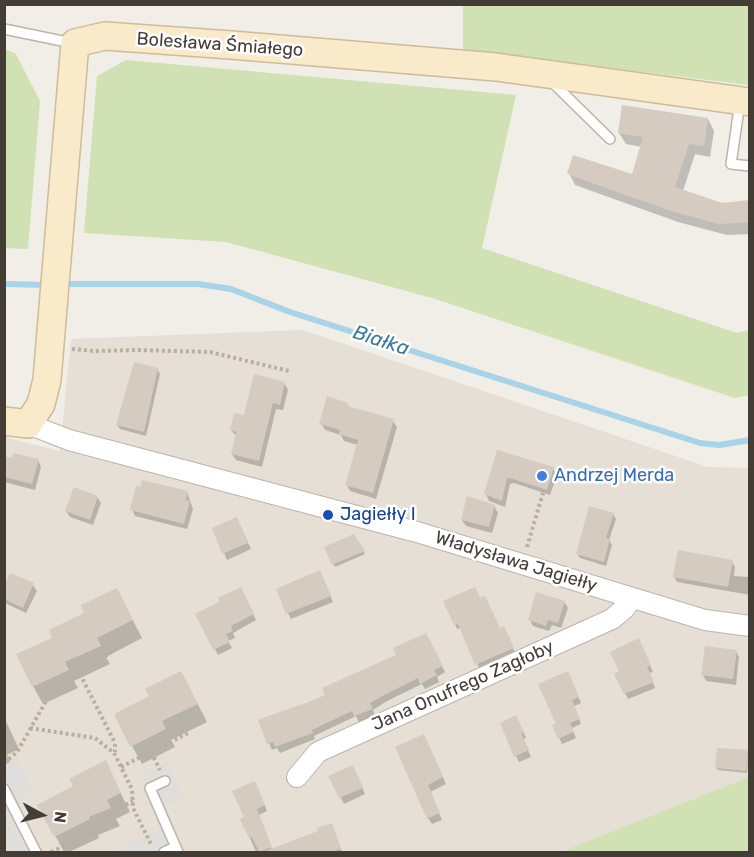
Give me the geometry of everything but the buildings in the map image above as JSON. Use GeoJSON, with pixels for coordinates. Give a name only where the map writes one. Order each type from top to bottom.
{"type":"FeatureCollection","features":[{"type":"Feature","properties":{"kind":"street","name":"Bolesława Śmiałego"},"geometry":{"type":"LineString","coordinates":[[75,43],[105,36],[496,67],[745,102]]}},
{"type":"Feature","properties":{"kind":"street"},"geometry":{"type":"LineString","coordinates":[[16,422],[41,404],[47,380],[75,43]]}},
{"type":"Feature","properties":{"kind":"street","name":"Władysława Jagiełły"},"geometry":{"type":"LineString","coordinates":[[16,422],[69,440],[350,513],[705,620],[750,626]]}},
{"type":"Feature","properties":{"kind":"street","name":"Jana Onufrego Zagłoby"},"geometry":{"type":"LineString","coordinates":[[297,777],[318,752],[612,619],[625,609],[632,598]]}},
{"type":"Feature","properties":{"kind":"lane"},"geometry":{"type":"LineString","coordinates":[[4,29],[75,43]]}},
{"type":"Feature","properties":{"kind":"lane"},"geometry":{"type":"LineString","coordinates":[[543,73],[610,139]]}},
{"type":"Feature","properties":{"kind":"lane"},"geometry":{"type":"LineString","coordinates":[[745,102],[731,164],[750,166]]}},
{"type":"Feature","properties":{"kind":"lane"},"geometry":{"type":"LineString","coordinates":[[164,852],[176,850],[150,788],[165,781]]}},
{"type":"Feature","properties":{"kind":"lane"},"geometry":{"type":"LineString","coordinates":[[4,789],[36,852]]}},
{"type":"Feature","properties":{"kind":"path"},"geometry":{"type":"LineString","coordinates":[[50,347],[94,351],[210,352],[289,371]]}},
{"type":"Feature","properties":{"kind":"path"},"geometry":{"type":"LineString","coordinates":[[521,564],[543,493]]}},
{"type":"Feature","properties":{"kind":"path"},"geometry":{"type":"LineString","coordinates":[[4,763],[17,752],[49,696],[122,644]]}},
{"type":"Feature","properties":{"kind":"path"},"geometry":{"type":"LineString","coordinates":[[80,674],[115,742],[114,753]]}},
{"type":"Feature","properties":{"kind":"path"},"geometry":{"type":"LineString","coordinates":[[30,728],[95,738],[114,753],[132,789],[133,807],[155,852]]}},
{"type":"Feature","properties":{"kind":"path"},"geometry":{"type":"LineString","coordinates":[[122,767],[188,733]]}},
{"type":"Feature","properties":{"kind":"path"},"geometry":{"type":"LineString","coordinates":[[51,852],[94,832],[108,814],[133,801]]}},
{"type":"Feature","properties":{"kind":"shaded area"},"geometry":{"type":"Polygon","coordinates":[[[303,330],[708,467],[749,468],[749,777],[562,852],[5,852],[4,437],[60,451],[71,339],[303,330]]]}},
{"type":"Feature","properties":{"kind":"shaded area"},"geometry":{"type":"Polygon","coordinates":[[[17,757],[34,791],[5,806],[5,763],[17,757]]]}},
{"type":"Feature","properties":{"kind":"shaded area"},"geometry":{"type":"Polygon","coordinates":[[[167,761],[183,798],[155,811],[139,773],[167,761]]]}},
{"type":"Feature","properties":{"kind":"shaded area"},"geometry":{"type":"Polygon","coordinates":[[[5,806],[27,852],[10,852],[5,842],[5,806]]]}},
{"type":"Feature","properties":{"kind":"shaded area"},"geometry":{"type":"Polygon","coordinates":[[[162,829],[172,852],[110,852],[162,829]]]}},
{"type":"Feature","properties":{"kind":"green space"},"geometry":{"type":"Polygon","coordinates":[[[463,5],[749,5],[749,85],[463,50],[463,5]]]}},
{"type":"Feature","properties":{"kind":"green space"},"geometry":{"type":"Polygon","coordinates":[[[5,49],[16,54],[40,101],[28,249],[5,248],[5,49]]]}},
{"type":"Feature","properties":{"kind":"green space"},"geometry":{"type":"Polygon","coordinates":[[[126,60],[516,95],[482,248],[737,333],[749,330],[749,395],[735,398],[432,298],[226,242],[84,233],[97,76],[126,60]]]}},
{"type":"Feature","properties":{"kind":"green space"},"geometry":{"type":"Polygon","coordinates":[[[749,777],[749,852],[562,852],[576,846],[749,777]]]}},
{"type":"Feature","properties":{"kind":"waterway","name":"Białka"},"geometry":{"type":"LineString","coordinates":[[4,284],[49,285]]}},
{"type":"Feature","properties":{"kind":"waterway","name":"Białka"},"geometry":{"type":"LineString","coordinates":[[62,284],[198,284],[231,289],[290,312],[700,443],[719,445],[750,440]]}},
{"type":"Feature","properties":{"kind":"place","name":"Andrzej Merda"},"geometry":{"type":"Point","coordinates":[542,476]}},
{"type":"Feature","properties":{"kind":"place","name":"Jagiełły I"},"geometry":{"type":"Point","coordinates":[328,515]}}]}
